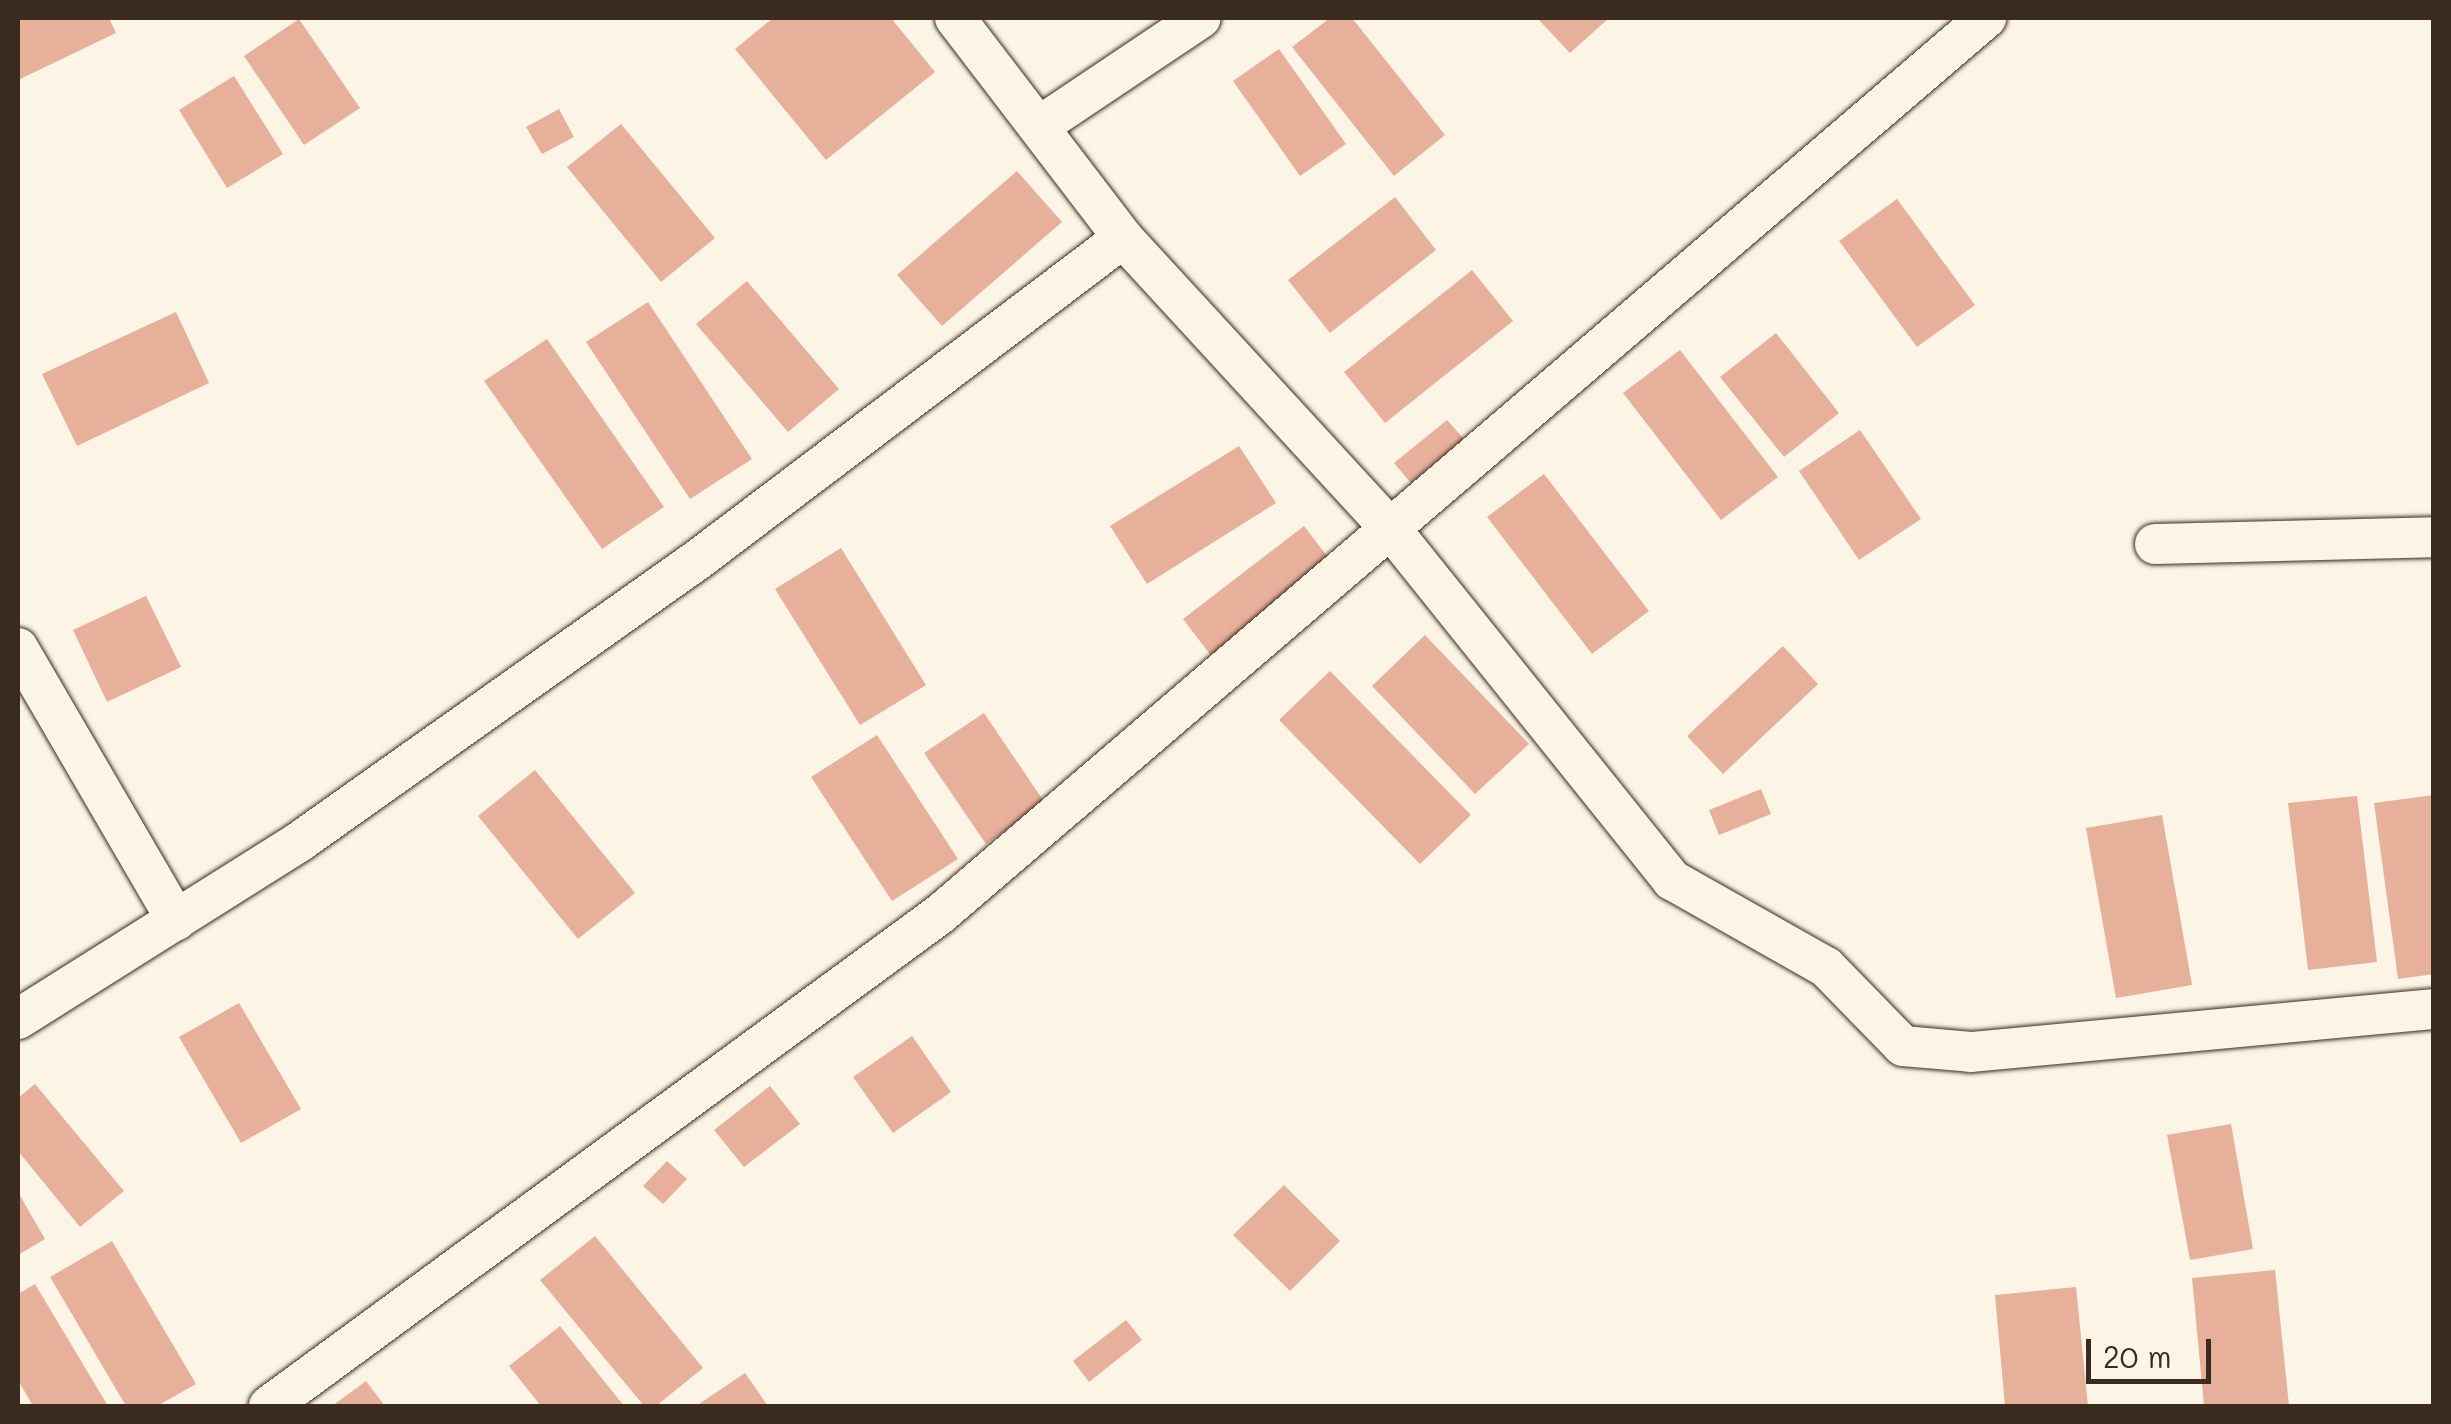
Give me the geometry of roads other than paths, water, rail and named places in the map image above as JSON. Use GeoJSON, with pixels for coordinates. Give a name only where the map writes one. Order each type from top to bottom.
{"type":"FeatureCollection","features":[{"type":"Feature","properties":{"kind":"street"},"geometry":{"type":"LineString","coordinates":[[955,18],[1123,238],[1390,528],[1672,880],[1826,967],[1903,1046],[1971,1052],[2434,1009]]}},
{"type":"Feature","properties":{"kind":"street"},"geometry":{"type":"LineString","coordinates":[[1040,126],[1200,18]]}},
{"type":"Feature","properties":{"kind":"street"},"geometry":{"type":"LineString","coordinates":[[270,1406],[940,915],[1986,18]]}},
{"type":"Feature","properties":{"kind":"street"},"geometry":{"type":"LineString","coordinates":[[18,1018],[176,920],[700,558],[1123,238]]}},
{"type":"Feature","properties":{"kind":"street"},"geometry":{"type":"LineString","coordinates":[[2155,544],[2434,537]]}},
{"type":"Feature","properties":{"kind":"street"},"geometry":{"type":"LineString","coordinates":[[18,648],[176,920]]}}]}
